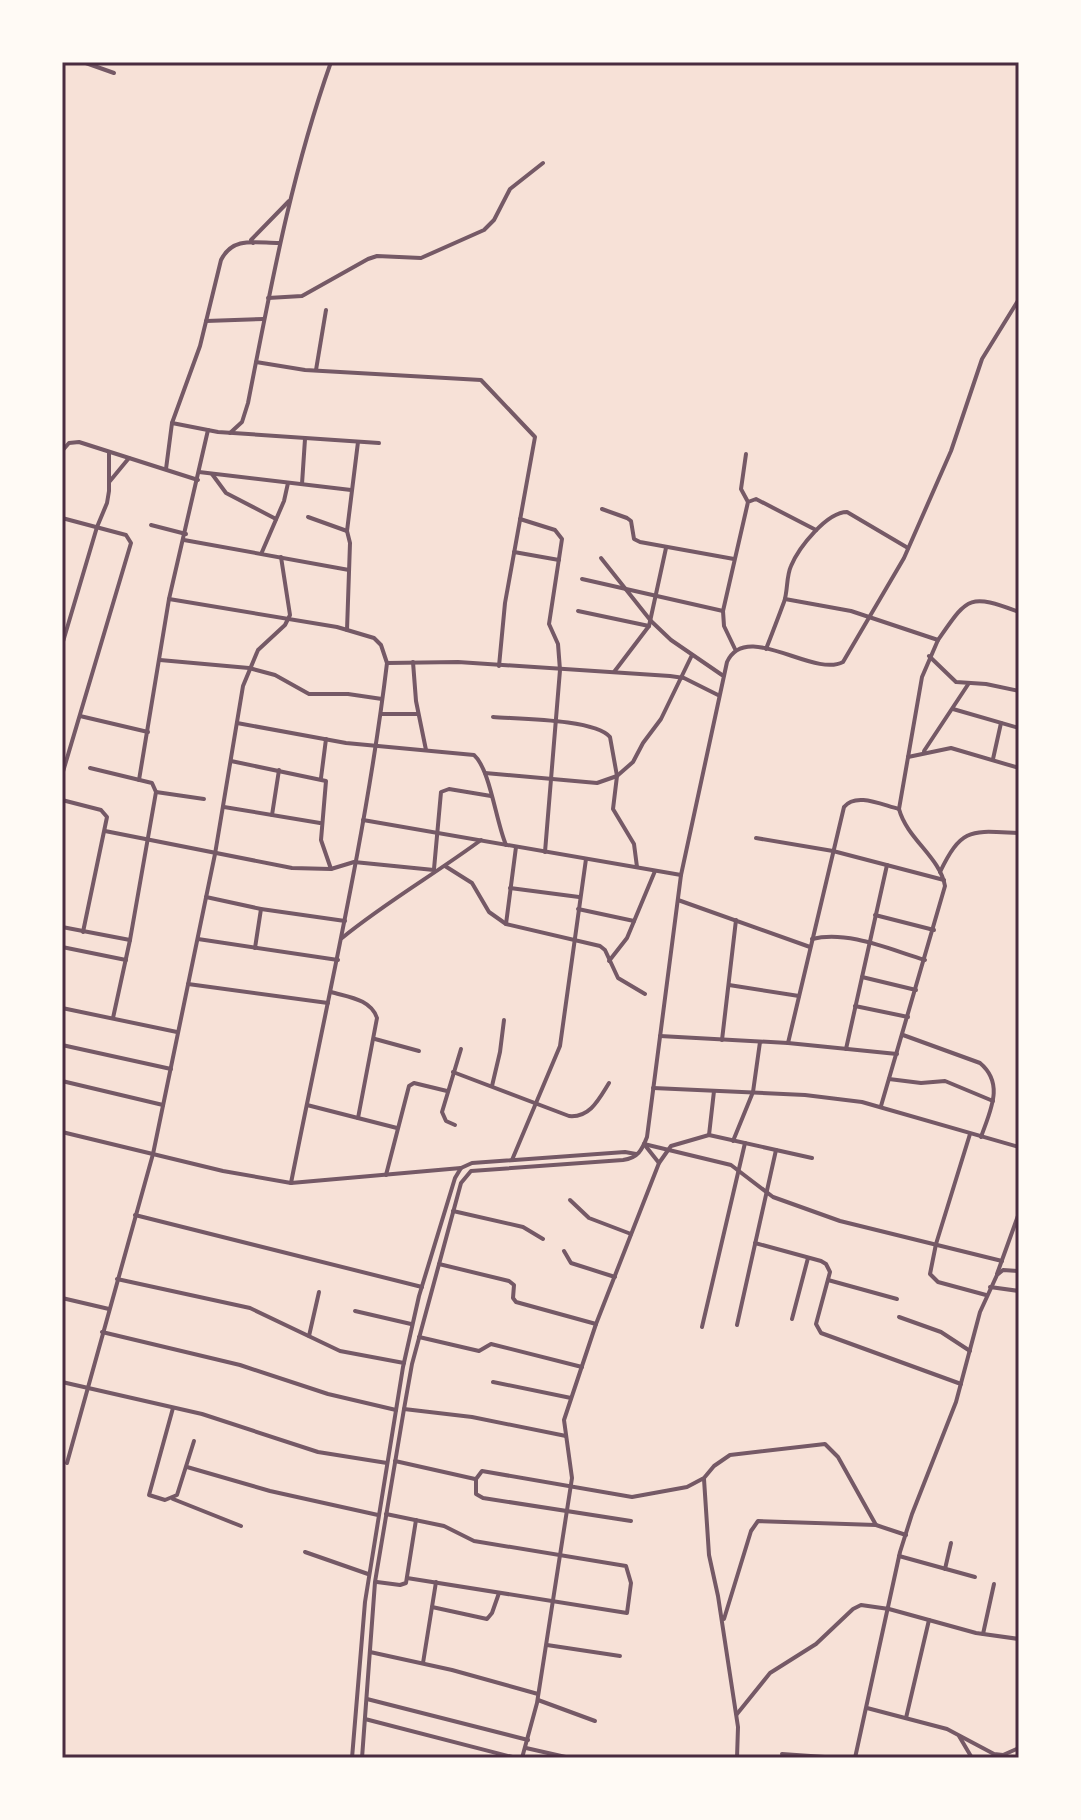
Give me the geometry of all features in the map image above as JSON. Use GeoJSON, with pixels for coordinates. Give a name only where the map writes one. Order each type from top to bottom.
{"type":"FeatureCollection","features":[{"type":"Feature","properties":{"kind":"street"},"geometry":{"type":"LineString","coordinates":[[83,62],[114,73]]}},
{"type":"Feature","properties":{"kind":"street"},"geometry":{"type":"LineString","coordinates":[[230,433],[245,416],[289,201],[307,128],[331,62]]}},
{"type":"Feature","properties":{"kind":"street"},"geometry":{"type":"LineString","coordinates":[[268,298],[290,299],[308,294],[377,256],[421,258],[463,241],[491,226],[510,189],[543,163]]}},
{"type":"Feature","properties":{"kind":"street"},"geometry":{"type":"LineString","coordinates":[[253,243],[251,240],[289,201]]}},
{"type":"Feature","properties":{"kind":"street"},"geometry":{"type":"LineString","coordinates":[[166,469],[172,423],[226,251],[239,242],[279,243]]}},
{"type":"Feature","properties":{"kind":"street"},"geometry":{"type":"LineString","coordinates":[[362,1758],[375,1582],[395,1461],[419,1337],[461,1183],[471,1171],[623,1160],[638,1155],[644,1144],[653,1088],[681,875],[727,662],[735,649],[741,646],[837,665],[849,655],[908,548],[951,451],[982,359],[1019,299]]}},
{"type":"Feature","properties":{"kind":"street"},"geometry":{"type":"LineString","coordinates":[[316,370],[326,310]]}},
{"type":"Feature","properties":{"kind":"street"},"geometry":{"type":"LineString","coordinates":[[206,321],[264,319]]}},
{"type":"Feature","properties":{"kind":"street"},"geometry":{"type":"LineString","coordinates":[[256,362],[316,370],[481,380],[535,437],[514,552],[499,666]]}},
{"type":"Feature","properties":{"kind":"street"},"geometry":{"type":"LineString","coordinates":[[172,423],[230,433],[379,443]]}},
{"type":"Feature","properties":{"kind":"street"},"geometry":{"type":"LineString","coordinates":[[139,780],[169,599],[208,430]]}},
{"type":"Feature","properties":{"kind":"street"},"geometry":{"type":"LineString","coordinates":[[302,485],[305,439]]}},
{"type":"Feature","properties":{"kind":"street"},"geometry":{"type":"LineString","coordinates":[[62,451],[69,443],[79,442],[198,480]]}},
{"type":"Feature","properties":{"kind":"street"},"geometry":{"type":"LineString","coordinates":[[347,630],[350,543],[347,531],[358,442]]}},
{"type":"Feature","properties":{"kind":"street"},"geometry":{"type":"LineString","coordinates":[[62,645],[107,503],[109,452]]}},
{"type":"Feature","properties":{"kind":"street"},"geometry":{"type":"LineString","coordinates":[[735,649],[724,626],[723,611],[748,502],[741,489],[746,454]]}},
{"type":"Feature","properties":{"kind":"street"},"geometry":{"type":"LineString","coordinates":[[109,481],[129,458]]}},
{"type":"Feature","properties":{"kind":"street"},"geometry":{"type":"LineString","coordinates":[[199,472],[351,490]]}},
{"type":"Feature","properties":{"kind":"street"},"geometry":{"type":"LineString","coordinates":[[212,474],[226,493],[276,519]]}},
{"type":"Feature","properties":{"kind":"street"},"geometry":{"type":"LineString","coordinates":[[261,553],[284,501],[288,483]]}},
{"type":"Feature","properties":{"kind":"street"},"geometry":{"type":"LineString","coordinates":[[748,502],[756,499],[816,530]]}},
{"type":"Feature","properties":{"kind":"street"},"geometry":{"type":"LineString","coordinates":[[602,509],[631,521],[634,539],[666,548],[734,559]]}},
{"type":"Feature","properties":{"kind":"street"},"geometry":{"type":"LineString","coordinates":[[766,649],[785,599],[790,568],[816,530],[830,516],[847,512],[908,548]]}},
{"type":"Feature","properties":{"kind":"street"},"geometry":{"type":"LineString","coordinates":[[308,517],[347,531]]}},
{"type":"Feature","properties":{"kind":"street"},"geometry":{"type":"LineString","coordinates":[[62,518],[126,535],[131,549],[62,775]]}},
{"type":"Feature","properties":{"kind":"street"},"geometry":{"type":"LineString","coordinates":[[520,519],[559,534],[562,545],[549,624],[558,644],[560,670],[545,852]]}},
{"type":"Feature","properties":{"kind":"street"},"geometry":{"type":"LineString","coordinates":[[151,525],[185,537],[349,570]]}},
{"type":"Feature","properties":{"kind":"street"},"geometry":{"type":"LineString","coordinates":[[613,673],[650,624],[666,548]]}},
{"type":"Feature","properties":{"kind":"street"},"geometry":{"type":"LineString","coordinates":[[514,552],[560,560]]}},
{"type":"Feature","properties":{"kind":"street"},"geometry":{"type":"LineString","coordinates":[[67,1463],[153,1154],[215,854],[243,686],[258,650],[289,618],[281,557]]}},
{"type":"Feature","properties":{"kind":"street"},"geometry":{"type":"LineString","coordinates":[[601,558],[650,624],[723,676]]}},
{"type":"Feature","properties":{"kind":"street"},"geometry":{"type":"LineString","coordinates":[[582,579],[723,611]]}},
{"type":"Feature","properties":{"kind":"street"},"geometry":{"type":"LineString","coordinates":[[169,599],[347,630],[374,638],[381,645],[387,663],[377,746],[338,960],[291,1183]]}},
{"type":"Feature","properties":{"kind":"street"},"geometry":{"type":"LineString","coordinates":[[785,599],[869,616],[938,640]]}},
{"type":"Feature","properties":{"kind":"street"},"geometry":{"type":"LineString","coordinates":[[881,1106],[943,899],[944,880],[903,824],[899,809],[922,677],[938,640],[958,611],[970,601],[986,600],[1019,612]]}},
{"type":"Feature","properties":{"kind":"street"},"geometry":{"type":"LineString","coordinates":[[578,611],[650,624]]}},
{"type":"Feature","properties":{"kind":"street"},"geometry":{"type":"LineString","coordinates":[[485,773],[597,783],[617,776],[633,762],[661,719],[692,655]]}},
{"type":"Feature","properties":{"kind":"street"},"geometry":{"type":"LineString","coordinates":[[929,656],[949,678],[1019,691]]}},
{"type":"Feature","properties":{"kind":"street"},"geometry":{"type":"LineString","coordinates":[[160,660],[249,668],[275,675],[309,694],[348,694],[382,700]]}},
{"type":"Feature","properties":{"kind":"street"},"geometry":{"type":"LineString","coordinates":[[413,662],[418,714],[426,750]]}},
{"type":"Feature","properties":{"kind":"street"},"geometry":{"type":"LineString","coordinates":[[387,663],[458,662],[682,677],[718,695]]}},
{"type":"Feature","properties":{"kind":"street"},"geometry":{"type":"LineString","coordinates":[[922,754],[969,683]]}},
{"type":"Feature","properties":{"kind":"street"},"geometry":{"type":"LineString","coordinates":[[953,709],[1019,728]]}},
{"type":"Feature","properties":{"kind":"street"},"geometry":{"type":"LineString","coordinates":[[381,714],[418,714]]}},
{"type":"Feature","properties":{"kind":"street"},"geometry":{"type":"LineString","coordinates":[[80,716],[149,732]]}},
{"type":"Feature","properties":{"kind":"street"},"geometry":{"type":"LineString","coordinates":[[493,717],[587,726],[606,732],[610,737],[617,776],[613,809],[634,844],[637,868]]}},
{"type":"Feature","properties":{"kind":"street"},"geometry":{"type":"LineString","coordinates":[[237,723],[377,746],[474,755],[485,773],[506,845]]}},
{"type":"Feature","properties":{"kind":"street"},"geometry":{"type":"LineString","coordinates":[[992,760],[1001,723]]}},
{"type":"Feature","properties":{"kind":"street"},"geometry":{"type":"LineString","coordinates":[[321,778],[326,739]]}},
{"type":"Feature","properties":{"kind":"street"},"geometry":{"type":"LineString","coordinates":[[908,757],[951,748],[1019,768]]}},
{"type":"Feature","properties":{"kind":"street"},"geometry":{"type":"LineString","coordinates":[[231,761],[321,778],[327,785],[321,840],[331,869]]}},
{"type":"Feature","properties":{"kind":"street"},"geometry":{"type":"LineString","coordinates":[[90,768],[152,783],[156,792],[113,1018]]}},
{"type":"Feature","properties":{"kind":"street"},"geometry":{"type":"LineString","coordinates":[[272,815],[279,770]]}},
{"type":"Feature","properties":{"kind":"street"},"geometry":{"type":"LineString","coordinates":[[433,872],[439,796],[445,789],[491,796]]}},
{"type":"Feature","properties":{"kind":"street"},"geometry":{"type":"LineString","coordinates":[[156,792],[204,799]]}},
{"type":"Feature","properties":{"kind":"street"},"geometry":{"type":"LineString","coordinates":[[788,1043],[847,803],[857,799],[899,809]]}},
{"type":"Feature","properties":{"kind":"street"},"geometry":{"type":"LineString","coordinates":[[62,800],[101,810],[107,817],[83,932]]}},
{"type":"Feature","properties":{"kind":"street"},"geometry":{"type":"LineString","coordinates":[[224,807],[321,823]]}},
{"type":"Feature","properties":{"kind":"street"},"geometry":{"type":"LineString","coordinates":[[363,820],[681,875]]}},
{"type":"Feature","properties":{"kind":"street"},"geometry":{"type":"LineString","coordinates":[[105,831],[292,868],[331,869],[354,862],[433,872]]}},
{"type":"Feature","properties":{"kind":"street"},"geometry":{"type":"LineString","coordinates":[[940,872],[954,844],[965,836],[976,831],[1019,833]]}},
{"type":"Feature","properties":{"kind":"street"},"geometry":{"type":"LineString","coordinates":[[756,838],[833,851],[944,880]]}},
{"type":"Feature","properties":{"kind":"street"},"geometry":{"type":"LineString","coordinates":[[342,938],[378,908],[481,840]]}},
{"type":"Feature","properties":{"kind":"street"},"geometry":{"type":"LineString","coordinates":[[506,924],[516,847]]}},
{"type":"Feature","properties":{"kind":"street"},"geometry":{"type":"LineString","coordinates":[[512,1160],[560,1046],[586,859]]}},
{"type":"Feature","properties":{"kind":"street"},"geometry":{"type":"LineString","coordinates":[[846,1049],[887,865]]}},
{"type":"Feature","properties":{"kind":"street"},"geometry":{"type":"LineString","coordinates":[[445,866],[472,883],[489,912],[506,924],[600,946],[618,978],[645,994]]}},
{"type":"Feature","properties":{"kind":"street"},"geometry":{"type":"LineString","coordinates":[[609,961],[627,938],[655,871]]}},
{"type":"Feature","properties":{"kind":"street"},"geometry":{"type":"LineString","coordinates":[[510,888],[580,897]]}},
{"type":"Feature","properties":{"kind":"street"},"geometry":{"type":"LineString","coordinates":[[206,897],[261,909],[345,921]]}},
{"type":"Feature","properties":{"kind":"street"},"geometry":{"type":"LineString","coordinates":[[678,900],[810,947]]}},
{"type":"Feature","properties":{"kind":"street"},"geometry":{"type":"LineString","coordinates":[[255,948],[261,909]]}},
{"type":"Feature","properties":{"kind":"street"},"geometry":{"type":"LineString","coordinates":[[578,909],[635,921]]}},
{"type":"Feature","properties":{"kind":"street"},"geometry":{"type":"LineString","coordinates":[[875,915],[934,930]]}},
{"type":"Feature","properties":{"kind":"street"},"geometry":{"type":"LineString","coordinates":[[722,1040],[736,920]]}},
{"type":"Feature","properties":{"kind":"street"},"geometry":{"type":"LineString","coordinates":[[62,927],[130,940]]}},
{"type":"Feature","properties":{"kind":"street"},"geometry":{"type":"LineString","coordinates":[[812,939],[832,937],[871,944],[925,960]]}},
{"type":"Feature","properties":{"kind":"street"},"geometry":{"type":"LineString","coordinates":[[197,939],[338,960]]}},
{"type":"Feature","properties":{"kind":"street"},"geometry":{"type":"LineString","coordinates":[[62,947],[126,960]]}},
{"type":"Feature","properties":{"kind":"street"},"geometry":{"type":"LineString","coordinates":[[862,977],[916,990]]}},
{"type":"Feature","properties":{"kind":"street"},"geometry":{"type":"LineString","coordinates":[[187,984],[328,1003]]}},
{"type":"Feature","properties":{"kind":"street"},"geometry":{"type":"LineString","coordinates":[[729,985],[799,996]]}},
{"type":"Feature","properties":{"kind":"street"},"geometry":{"type":"LineString","coordinates":[[331,992],[366,1003],[377,1018],[358,1118]]}},
{"type":"Feature","properties":{"kind":"street"},"geometry":{"type":"LineString","coordinates":[[855,1006],[908,1017]]}},
{"type":"Feature","properties":{"kind":"street"},"geometry":{"type":"LineString","coordinates":[[62,1008],[178,1032]]}},
{"type":"Feature","properties":{"kind":"street"},"geometry":{"type":"LineString","coordinates":[[492,1086],[504,1020]]}},
{"type":"Feature","properties":{"kind":"street"},"geometry":{"type":"LineString","coordinates":[[903,1035],[980,1063],[989,1071],[994,1080],[993,1101],[981,1137]]}},
{"type":"Feature","properties":{"kind":"street"},"geometry":{"type":"LineString","coordinates":[[659,1036],[788,1043],[897,1054]]}},
{"type":"Feature","properties":{"kind":"street"},"geometry":{"type":"LineString","coordinates":[[375,1039],[419,1051]]}},
{"type":"Feature","properties":{"kind":"street"},"geometry":{"type":"LineString","coordinates":[[733,1141],[753,1092],[760,1042]]}},
{"type":"Feature","properties":{"kind":"street"},"geometry":{"type":"LineString","coordinates":[[62,1045],[171,1069]]}},
{"type":"Feature","properties":{"kind":"street"},"geometry":{"type":"LineString","coordinates":[[455,1125],[446,1121],[442,1112],[461,1049]]}},
{"type":"Feature","properties":{"kind":"street"},"geometry":{"type":"LineString","coordinates":[[453,1072],[577,1117],[592,1109],[609,1083]]}},
{"type":"Feature","properties":{"kind":"street"},"geometry":{"type":"LineString","coordinates":[[889,1079],[921,1083],[945,1081],[993,1101]]}},
{"type":"Feature","properties":{"kind":"street"},"geometry":{"type":"LineString","coordinates":[[62,1081],[163,1105]]}},
{"type":"Feature","properties":{"kind":"street"},"geometry":{"type":"LineString","coordinates":[[386,1175],[409,1086],[414,1083],[447,1091]]}},
{"type":"Feature","properties":{"kind":"street"},"geometry":{"type":"LineString","coordinates":[[653,1088],[805,1095],[881,1106],[1019,1147]]}},
{"type":"Feature","properties":{"kind":"street"},"geometry":{"type":"LineString","coordinates":[[709,1135],[714,1091]]}},
{"type":"Feature","properties":{"kind":"street"},"geometry":{"type":"LineString","coordinates":[[307,1105],[397,1128]]}},
{"type":"Feature","properties":{"kind":"street"},"geometry":{"type":"LineString","coordinates":[[62,1132],[263,1180],[291,1183],[461,1168],[472,1163],[625,1152],[638,1155]]}},
{"type":"Feature","properties":{"kind":"street"},"geometry":{"type":"LineString","coordinates":[[970,1134],[930,1268],[933,1279],[986,1295]]}},
{"type":"Feature","properties":{"kind":"street"},"geometry":{"type":"LineString","coordinates":[[365,1719],[519,1758],[526,1748],[538,1697],[567,1510],[572,1464],[564,1420],[596,1324],[659,1163],[667,1149],[709,1135],[812,1158]]}},
{"type":"Feature","properties":{"kind":"street"},"geometry":{"type":"LineString","coordinates":[[702,1327],[745,1143]]}},
{"type":"Feature","properties":{"kind":"street"},"geometry":{"type":"LineString","coordinates":[[644,1144],[711,1159],[738,1169],[781,1201],[840,1221],[1002,1261]]}},
{"type":"Feature","properties":{"kind":"street"},"geometry":{"type":"LineString","coordinates":[[644,1144],[659,1163]]}},
{"type":"Feature","properties":{"kind":"street"},"geometry":{"type":"LineString","coordinates":[[737,1325],[776,1150]]}},
{"type":"Feature","properties":{"kind":"street"},"geometry":{"type":"LineString","coordinates":[[352,1758],[368,1574],[404,1363],[422,1287],[451,1188],[461,1168]]}},
{"type":"Feature","properties":{"kind":"street"},"geometry":{"type":"LineString","coordinates":[[570,1200],[589,1218],[631,1234]]}},
{"type":"Feature","properties":{"kind":"street"},"geometry":{"type":"LineString","coordinates":[[453,1211],[523,1227],[543,1239]]}},
{"type":"Feature","properties":{"kind":"street"},"geometry":{"type":"LineString","coordinates":[[855,1758],[899,1556],[961,1384],[986,1295],[997,1275],[1019,1213]]}},
{"type":"Feature","properties":{"kind":"street"},"geometry":{"type":"LineString","coordinates":[[135,1215],[422,1287]]}},
{"type":"Feature","properties":{"kind":"street"},"geometry":{"type":"LineString","coordinates":[[755,1243],[826,1264],[830,1272],[816,1324],[821,1333],[961,1384]]}},
{"type":"Feature","properties":{"kind":"street"},"geometry":{"type":"LineString","coordinates":[[564,1251],[571,1263],[615,1277]]}},
{"type":"Feature","properties":{"kind":"street"},"geometry":{"type":"LineString","coordinates":[[792,1319],[808,1258]]}},
{"type":"Feature","properties":{"kind":"street"},"geometry":{"type":"LineString","coordinates":[[439,1264],[509,1281],[514,1285],[513,1298],[516,1302],[596,1324]]}},
{"type":"Feature","properties":{"kind":"street"},"geometry":{"type":"LineString","coordinates":[[997,1275],[1003,1270],[1019,1271]]}},
{"type":"Feature","properties":{"kind":"street"},"geometry":{"type":"LineString","coordinates":[[117,1279],[250,1308],[340,1351],[404,1363]]}},
{"type":"Feature","properties":{"kind":"street"},"geometry":{"type":"LineString","coordinates":[[828,1280],[897,1299]]}},
{"type":"Feature","properties":{"kind":"street"},"geometry":{"type":"LineString","coordinates":[[990,1287],[1019,1291]]}},
{"type":"Feature","properties":{"kind":"street"},"geometry":{"type":"LineString","coordinates":[[309,1336],[319,1292]]}},
{"type":"Feature","properties":{"kind":"street"},"geometry":{"type":"LineString","coordinates":[[62,1298],[109,1309]]}},
{"type":"Feature","properties":{"kind":"street"},"geometry":{"type":"LineString","coordinates":[[355,1311],[412,1324]]}},
{"type":"Feature","properties":{"kind":"street"},"geometry":{"type":"LineString","coordinates":[[899,1317],[941,1332],[970,1351]]}},
{"type":"Feature","properties":{"kind":"street"},"geometry":{"type":"LineString","coordinates":[[102,1332],[240,1365],[328,1394],[396,1410]]}},
{"type":"Feature","properties":{"kind":"street"},"geometry":{"type":"LineString","coordinates":[[419,1337],[479,1351],[491,1344],[509,1347],[582,1367]]}},
{"type":"Feature","properties":{"kind":"street"},"geometry":{"type":"LineString","coordinates":[[62,1382],[229,1421],[318,1452],[387,1463]]}},
{"type":"Feature","properties":{"kind":"street"},"geometry":{"type":"LineString","coordinates":[[493,1382],[571,1398]]}},
{"type":"Feature","properties":{"kind":"street"},"geometry":{"type":"LineString","coordinates":[[174,1407],[149,1495],[173,1499],[241,1526]]}},
{"type":"Feature","properties":{"kind":"street"},"geometry":{"type":"LineString","coordinates":[[404,1409],[472,1417],[566,1436]]}},
{"type":"Feature","properties":{"kind":"street"},"geometry":{"type":"LineString","coordinates":[[173,1499],[194,1441]]}},
{"type":"Feature","properties":{"kind":"street"},"geometry":{"type":"LineString","coordinates":[[631,1521],[483,1498],[474,1489],[476,1479],[482,1471],[632,1497],[687,1487],[704,1478],[730,1455],[825,1444],[838,1457],[876,1525]]}},
{"type":"Feature","properties":{"kind":"street"},"geometry":{"type":"LineString","coordinates":[[395,1461],[476,1479]]}},
{"type":"Feature","properties":{"kind":"street"},"geometry":{"type":"LineString","coordinates":[[187,1467],[270,1491],[378,1515]]}},
{"type":"Feature","properties":{"kind":"street"},"geometry":{"type":"LineString","coordinates":[[704,1478],[709,1555],[737,1714],[737,1758]]}},
{"type":"Feature","properties":{"kind":"street"},"geometry":{"type":"LineString","coordinates":[[386,1514],[444,1526],[474,1541],[626,1566],[631,1583],[627,1613],[407,1578]]}},
{"type":"Feature","properties":{"kind":"street"},"geometry":{"type":"LineString","coordinates":[[375,1582],[406,1583],[416,1520]]}},
{"type":"Feature","properties":{"kind":"street"},"geometry":{"type":"LineString","coordinates":[[722,1623],[751,1531],[758,1521],[876,1525],[906,1535]]}},
{"type":"Feature","properties":{"kind":"street"},"geometry":{"type":"LineString","coordinates":[[945,1569],[951,1543]]}},
{"type":"Feature","properties":{"kind":"street"},"geometry":{"type":"LineString","coordinates":[[305,1552],[368,1574]]}},
{"type":"Feature","properties":{"kind":"street"},"geometry":{"type":"LineString","coordinates":[[899,1556],[975,1577]]}},
{"type":"Feature","properties":{"kind":"street"},"geometry":{"type":"LineString","coordinates":[[423,1663],[436,1582]]}},
{"type":"Feature","properties":{"kind":"street"},"geometry":{"type":"LineString","coordinates":[[983,1634],[994,1584]]}},
{"type":"Feature","properties":{"kind":"street"},"geometry":{"type":"LineString","coordinates":[[432,1607],[487,1619],[500,1592]]}},
{"type":"Feature","properties":{"kind":"street"},"geometry":{"type":"LineString","coordinates":[[737,1714],[770,1673],[816,1644],[853,1609],[866,1604],[983,1634],[1019,1639]]}},
{"type":"Feature","properties":{"kind":"street"},"geometry":{"type":"LineString","coordinates":[[906,1718],[929,1620]]}},
{"type":"Feature","properties":{"kind":"street"},"geometry":{"type":"LineString","coordinates":[[547,1645],[620,1656]]}},
{"type":"Feature","properties":{"kind":"street"},"geometry":{"type":"LineString","coordinates":[[370,1652],[423,1663],[538,1697],[595,1721]]}},
{"type":"Feature","properties":{"kind":"street"},"geometry":{"type":"LineString","coordinates":[[367,1699],[528,1740]]}},
{"type":"Feature","properties":{"kind":"street"},"geometry":{"type":"LineString","coordinates":[[867,1708],[958,1733],[994,1754],[1003,1755],[1019,1748]]}},
{"type":"Feature","properties":{"kind":"street"},"geometry":{"type":"LineString","coordinates":[[958,1733],[972,1758]]}},
{"type":"Feature","properties":{"kind":"street"},"geometry":{"type":"LineString","coordinates":[[526,1748],[570,1758]]}},
{"type":"Feature","properties":{"kind":"street"},"geometry":{"type":"LineString","coordinates":[[782,1754],[839,1758]]}}]}
